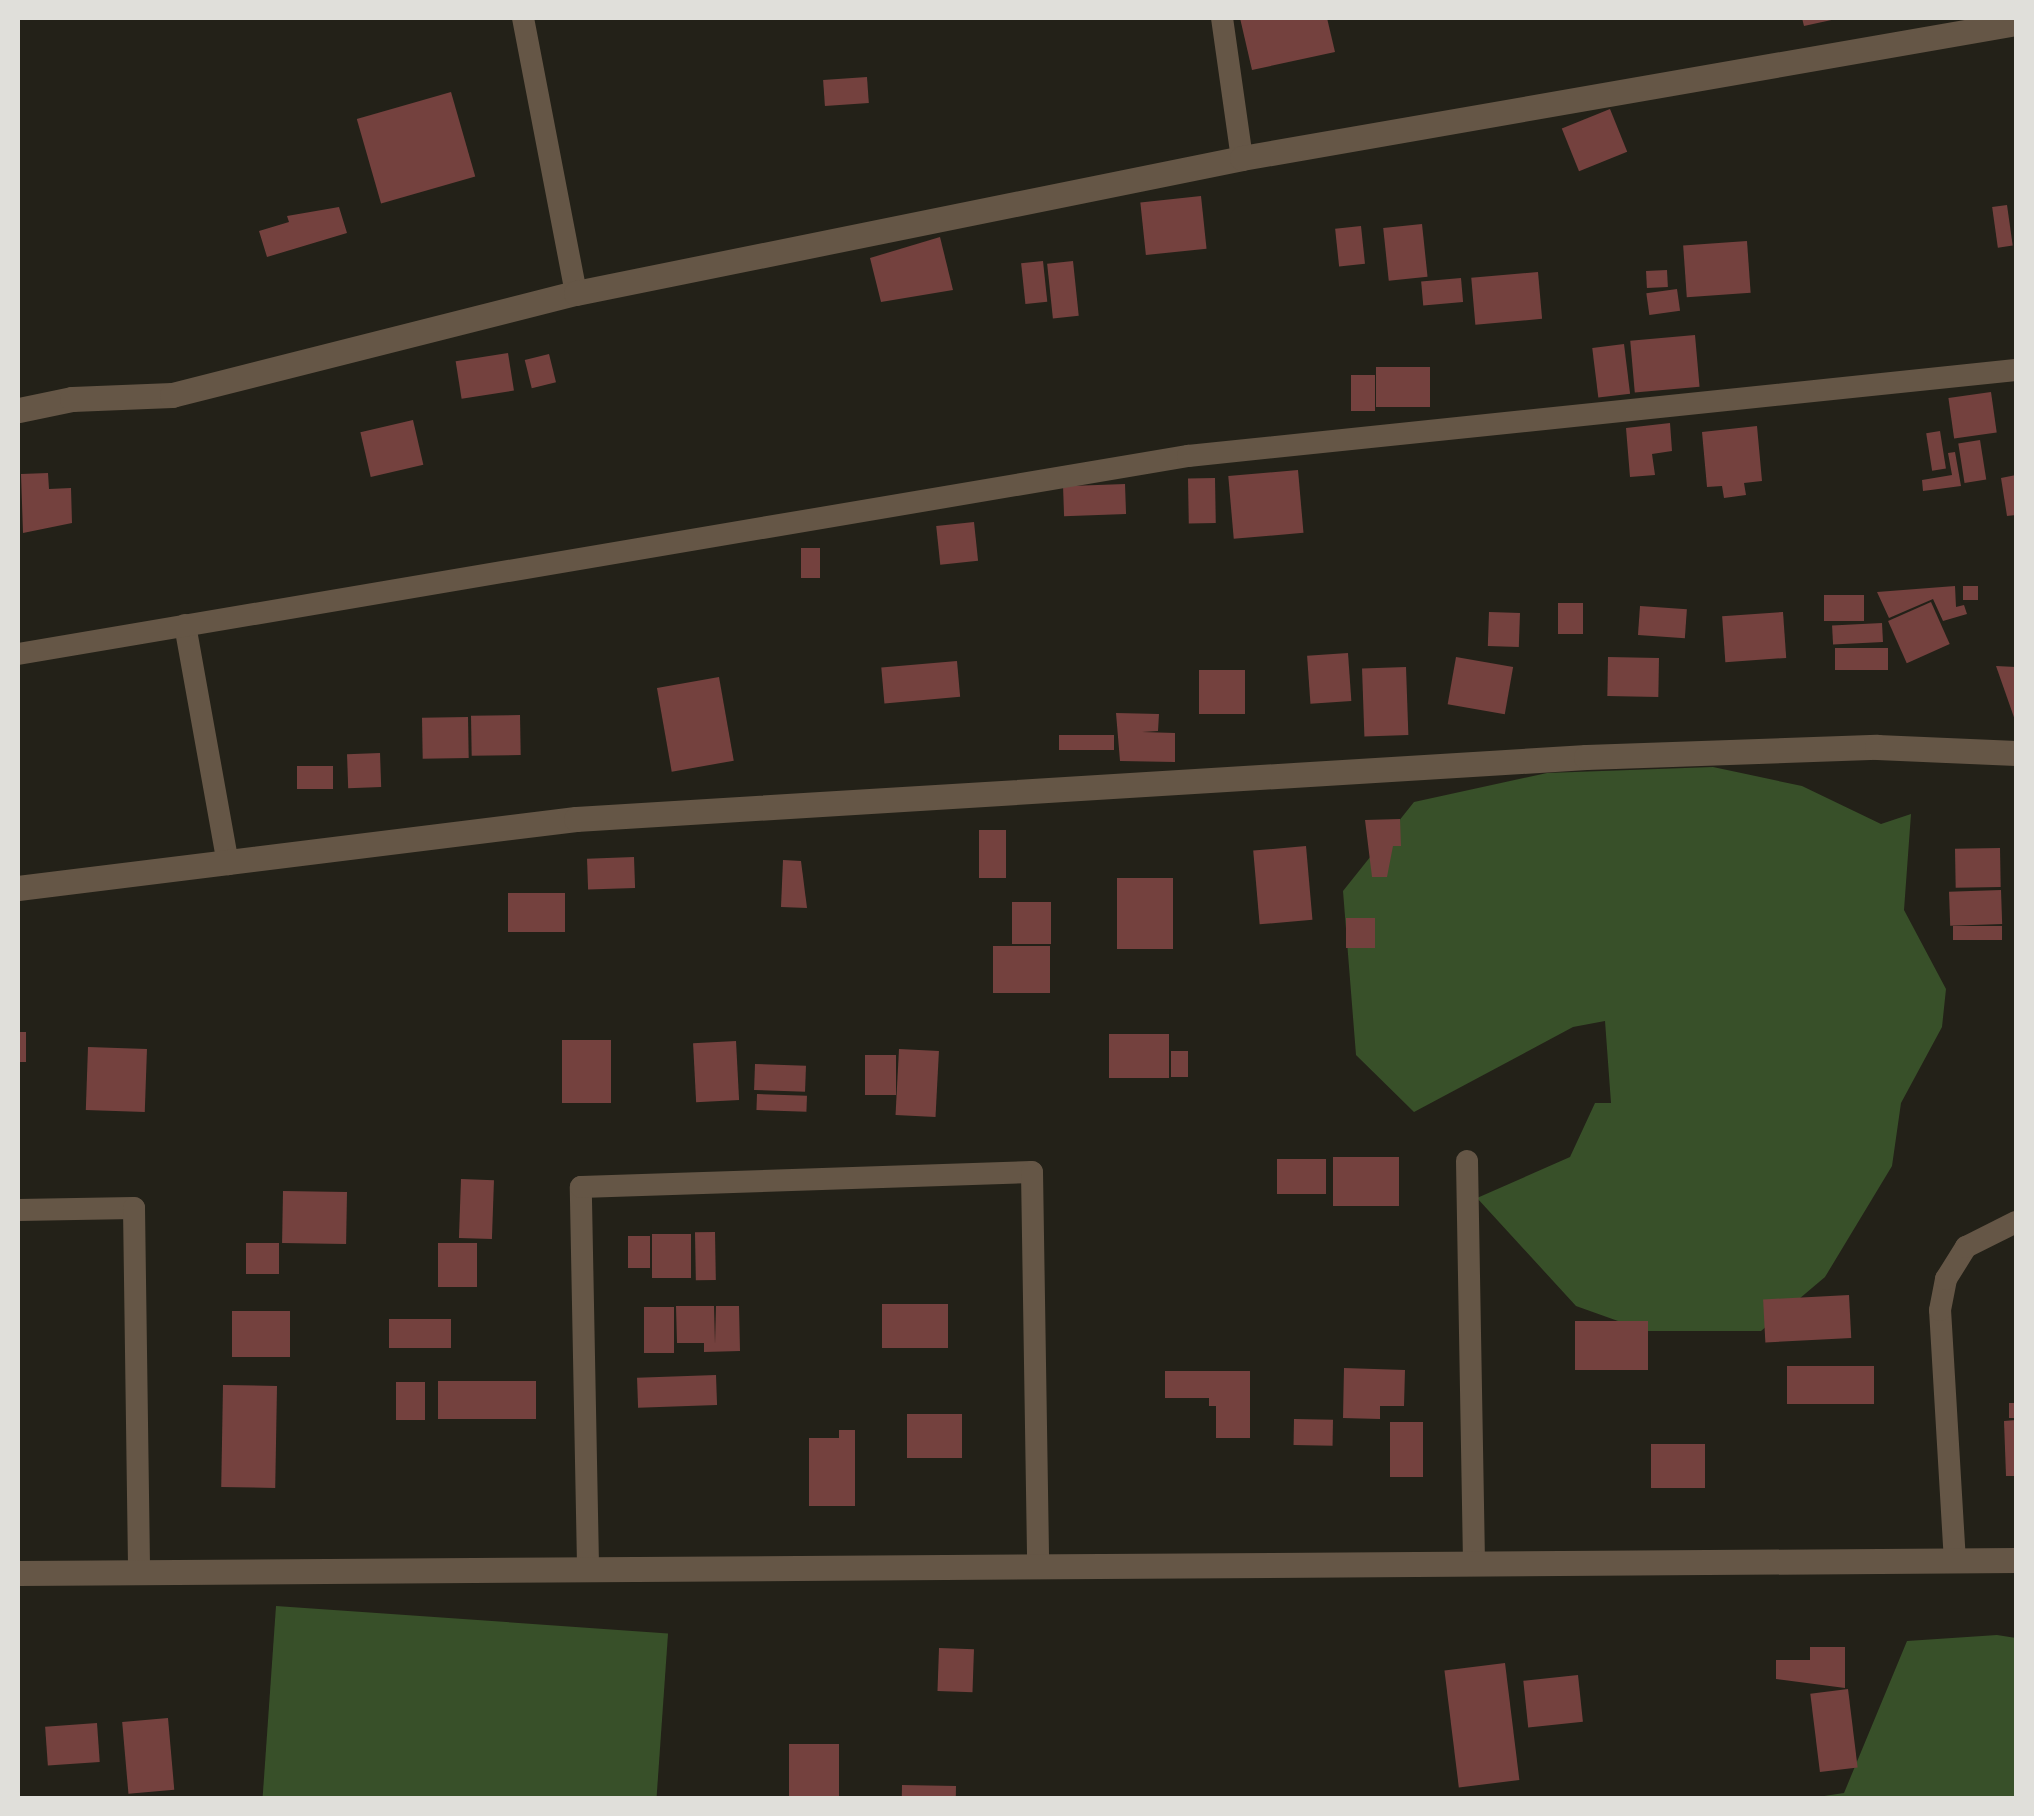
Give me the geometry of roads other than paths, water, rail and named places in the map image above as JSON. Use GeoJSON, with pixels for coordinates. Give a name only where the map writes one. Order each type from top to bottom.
{"type":"FeatureCollection","features":[{"type":"Feature","properties":{"kind":"street"},"geometry":{"type":"LineString","coordinates":[[18,411],[72,399],[172,395],[576,293],[1242,158],[2016,23]]}},
{"type":"Feature","properties":{"kind":"street"},"geometry":{"type":"LineString","coordinates":[[18,888],[596,818],[1586,757],[1877,747],[2016,753]]}},
{"type":"Feature","properties":{"kind":"street"},"geometry":{"type":"LineString","coordinates":[[18,1573],[1038,1562],[2016,1560]]}},
{"type":"Feature","properties":{"kind":"lane"},"geometry":{"type":"LineString","coordinates":[[523,18],[576,293]]}},
{"type":"Feature","properties":{"kind":"lane"},"geometry":{"type":"LineString","coordinates":[[1222,18],[1242,158]]}},
{"type":"Feature","properties":{"kind":"lane"},"geometry":{"type":"LineString","coordinates":[[18,654],[1188,456],[2016,370]]}},
{"type":"Feature","properties":{"kind":"lane"},"geometry":{"type":"LineString","coordinates":[[185,625],[228,864]]}},
{"type":"Feature","properties":{"kind":"lane"},"geometry":{"type":"LineString","coordinates":[[1467,1161],[1474,1564]]}},
{"type":"Feature","properties":{"kind":"lane"},"geometry":{"type":"LineString","coordinates":[[588,1565],[582,1187],[1032,1172],[1038,1562]]}},
{"type":"Feature","properties":{"kind":"lane"},"geometry":{"type":"LineString","coordinates":[[18,1210],[134,1208],[139,1571]]}},
{"type":"Feature","properties":{"kind":"lane"},"geometry":{"type":"LineString","coordinates":[[1955,1562],[1940,1310],[1946,1280],[1966,1247],[2016,1222]]}}]}
